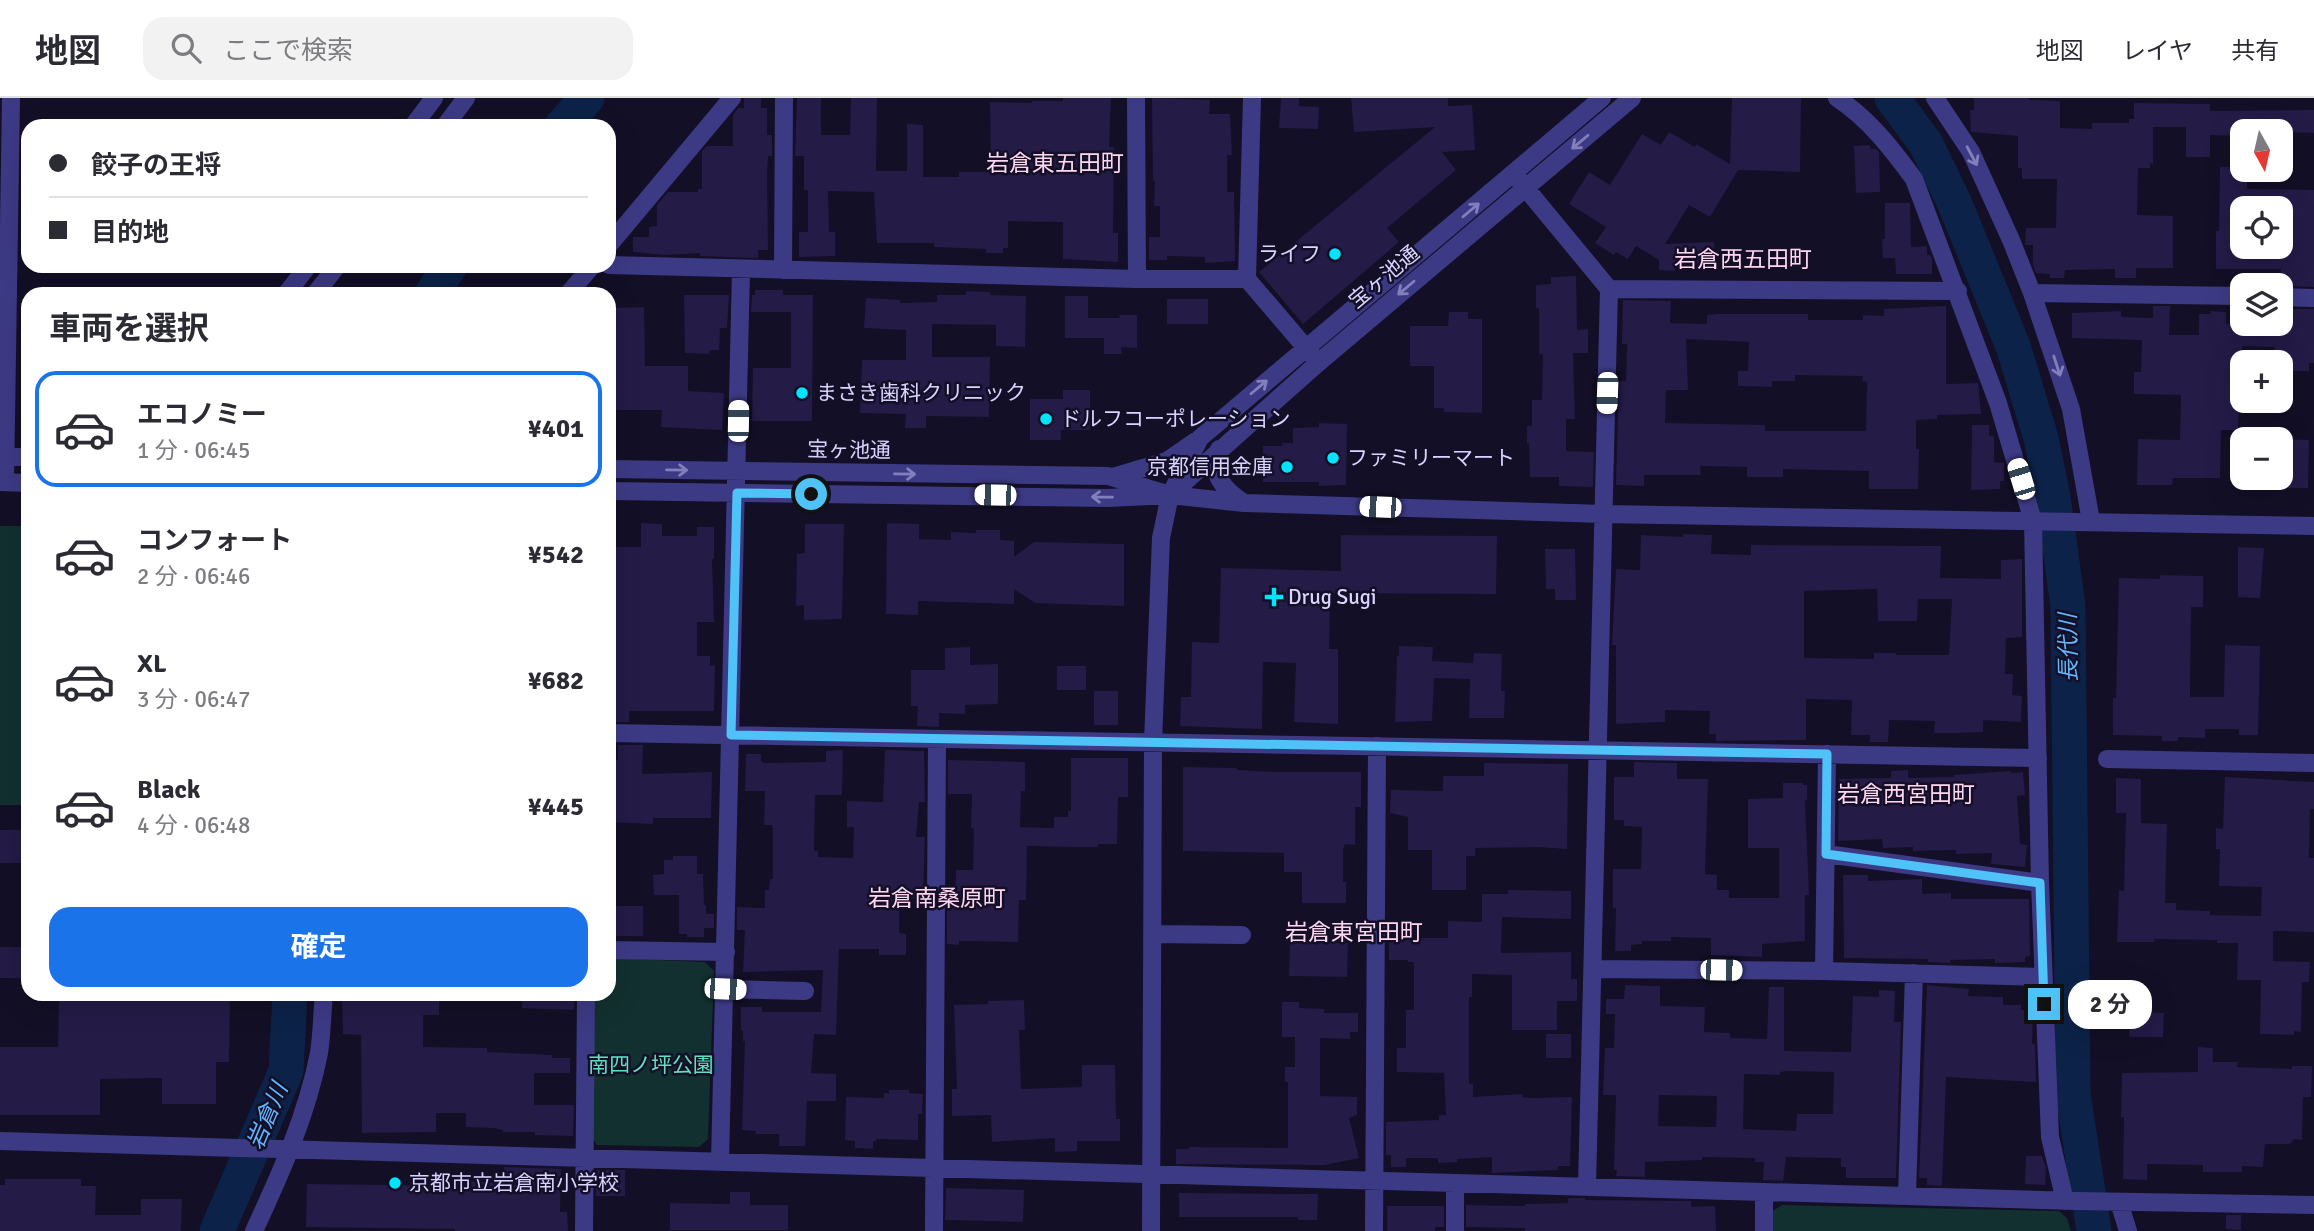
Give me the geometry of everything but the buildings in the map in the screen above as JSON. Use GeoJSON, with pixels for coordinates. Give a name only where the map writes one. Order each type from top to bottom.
{"type":"FeatureCollection","features":[{"type":"Feature","properties":{"kind":"street"},"geometry":{"type":"LineString","coordinates":[[11,98],[4,244],[3,482],[21,483]]}},
{"type":"Feature","properties":{"kind":"street"},"geometry":{"type":"LineString","coordinates":[[418,119],[434,98]]}},
{"type":"Feature","properties":{"kind":"street"},"geometry":{"type":"LineString","coordinates":[[450,119],[467,98]]}},
{"type":"Feature","properties":{"kind":"street"},"geometry":{"type":"LineString","coordinates":[[616,237],[732,98]]}},
{"type":"Feature","properties":{"kind":"street"},"geometry":{"type":"LineString","coordinates":[[783,270],[784,98]]}},
{"type":"Feature","properties":{"kind":"street"},"geometry":{"type":"LineString","coordinates":[[1136,98],[1137,279]]}},
{"type":"Feature","properties":{"kind":"street"},"geometry":{"type":"LineString","coordinates":[[1252,98],[1247,279],[1318,362]]}},
{"type":"Feature","properties":{"kind":"street","name":"宝ヶ池通"},"geometry":{"type":"LineString","coordinates":[[616,491],[1108,498],[1170,495],[1519,181],[1602,98]]}},
{"type":"Feature","properties":{"kind":"street","name":"宝ヶ池通"},"geometry":{"type":"LineString","coordinates":[[1170,495],[1200,438],[1305,348],[1519,181],[1632,98]]}},
{"type":"Feature","properties":{"kind":"street"},"geometry":{"type":"LineString","coordinates":[[1838,98],[1855,110],[1892,150],[1914,179],[1958,292],[2040,521],[2040,883],[2050,1137],[2071,1201]]}},
{"type":"Feature","properties":{"kind":"street"},"geometry":{"type":"LineString","coordinates":[[1935,98],[1971,152],[2032,293],[2071,409],[2084,521]]}},
{"type":"Feature","properties":{"kind":"street"},"geometry":{"type":"LineString","coordinates":[[1519,181],[1609,289],[1587,1187]]}},
{"type":"Feature","properties":{"kind":"street"},"geometry":{"type":"LineString","coordinates":[[616,265],[1137,279],[1247,279]]}},
{"type":"Feature","properties":{"kind":"street"},"geometry":{"type":"LineString","coordinates":[[720,1162],[741,270]]}},
{"type":"Feature","properties":{"kind":"street"},"geometry":{"type":"LineString","coordinates":[[292,287],[302,273]]}},
{"type":"Feature","properties":{"kind":"street"},"geometry":{"type":"LineString","coordinates":[[320,287],[332,273]]}},
{"type":"Feature","properties":{"kind":"street"},"geometry":{"type":"LineString","coordinates":[[574,287],[586,273]]}},
{"type":"Feature","properties":{"kind":"street"},"geometry":{"type":"LineString","coordinates":[[1609,289],[1958,292]]}},
{"type":"Feature","properties":{"kind":"street"},"geometry":{"type":"LineString","coordinates":[[2032,293],[2230,296]]}},
{"type":"Feature","properties":{"kind":"street"},"geometry":{"type":"LineString","coordinates":[[2293,297],[2314,298]]}},
{"type":"Feature","properties":{"kind":"street"},"geometry":{"type":"LineString","coordinates":[[1113,477],[1167,461],[1200,438]]}},
{"type":"Feature","properties":{"kind":"street"},"geometry":{"type":"LineString","coordinates":[[1219,449],[1216,470],[1220,482],[1229,493],[1244,503]]}},
{"type":"Feature","properties":{"kind":"street"},"geometry":{"type":"LineString","coordinates":[[3,456],[21,457]]}},
{"type":"Feature","properties":{"kind":"street","name":"宝ヶ池通"},"geometry":{"type":"LineString","coordinates":[[616,469],[1113,477],[1170,495]]}},
{"type":"Feature","properties":{"kind":"street"},"geometry":{"type":"LineString","coordinates":[[1152,1231],[1153,742],[1161,538],[1170,495],[1244,503],[1604,514],[2314,526]]}},
{"type":"Feature","properties":{"kind":"street"},"geometry":{"type":"LineString","coordinates":[[616,733],[2038,758]]}},
{"type":"Feature","properties":{"kind":"street"},"geometry":{"type":"LineString","coordinates":[[934,1231],[937,739]]}},
{"type":"Feature","properties":{"kind":"street"},"geometry":{"type":"LineString","coordinates":[[1374,1231],[1377,746]]}},
{"type":"Feature","properties":{"kind":"street"},"geometry":{"type":"LineString","coordinates":[[1824,971],[1827,754]]}},
{"type":"Feature","properties":{"kind":"street"},"geometry":{"type":"LineString","coordinates":[[2107,759],[2314,763]]}},
{"type":"Feature","properties":{"kind":"street"},"geometry":{"type":"LineString","coordinates":[[1826,854],[2040,883]]}},
{"type":"Feature","properties":{"kind":"street"},"geometry":{"type":"LineString","coordinates":[[1153,934],[1242,936]]}},
{"type":"Feature","properties":{"kind":"street"},"geometry":{"type":"LineString","coordinates":[[616,950],[726,952]]}},
{"type":"Feature","properties":{"kind":"street"},"geometry":{"type":"LineString","coordinates":[[1592,969],[1824,971],[2043,977]]}},
{"type":"Feature","properties":{"kind":"street"},"geometry":{"type":"LineString","coordinates":[[1907,1196],[1914,973]]}},
{"type":"Feature","properties":{"kind":"street"},"geometry":{"type":"LineString","coordinates":[[725,989],[804,991]]}},
{"type":"Feature","properties":{"kind":"street"},"geometry":{"type":"LineString","coordinates":[[254,1231],[291,1150],[319,1051],[323,1001]]}},
{"type":"Feature","properties":{"kind":"street"},"geometry":{"type":"LineString","coordinates":[[584,1231],[586,1001]]}},
{"type":"Feature","properties":{"kind":"street"},"geometry":{"type":"LineString","coordinates":[[0,1141],[2071,1201],[2314,1205]]}},
{"type":"Feature","properties":{"kind":"street"},"geometry":{"type":"LineString","coordinates":[[1455,1183],[1455,1231]]}},
{"type":"Feature","properties":{"kind":"street"},"geometry":{"type":"LineString","coordinates":[[1763,1231],[1764,1192]]}},
{"type":"Feature","properties":{"kind":"street"},"geometry":{"type":"LineString","coordinates":[[2115,1202],[2128,1231]]}},
{"type":"Feature","properties":{"kind":"green space"},"geometry":{"type":"Polygon","coordinates":[[[0,526],[21,526],[21,805],[0,805],[0,526]]]}},
{"type":"Feature","properties":{"kind":"green space","name":"南四ノ坪公園"},"geometry":{"type":"Polygon","coordinates":[[[616,958],[705,962],[714,971],[708,1139],[699,1147],[597,1145],[591,1136],[593,1001],[616,1001],[616,958]]]}},
{"type":"Feature","properties":{"kind":"green space"},"geometry":{"type":"Polygon","coordinates":[[[1782,1205],[2059,1211],[2067,1218],[2071,1231],[1773,1231],[1773,1211],[1782,1205]]]}},
{"type":"Feature","properties":{"kind":"waterway","name":"岩倉川"},"geometry":{"type":"LineString","coordinates":[[568,119],[587,98]]}},
{"type":"Feature","properties":{"kind":"waterway","name":"長代川"},"geometry":{"type":"LineString","coordinates":[[1892,98],[1926,144],[1954,202],[2013,346],[2041,438],[2053,497],[2068,606],[2073,1094],[2094,1231]]}},
{"type":"Feature","properties":{"kind":"waterway","name":"岩倉川"},"geometry":{"type":"LineString","coordinates":[[436,287],[446,273]]}},
{"type":"Feature","properties":{"kind":"waterway","name":"岩倉川"},"geometry":{"type":"LineString","coordinates":[[217,1231],[286,1071],[290,1001]]}},
{"type":"Feature","properties":{"kind":"place","name":"ライフ"},"geometry":{"type":"Point","coordinates":[1335,254]}},
{"type":"Feature","properties":{"kind":"place","name":"まさき歯科クリニック"},"geometry":{"type":"Point","coordinates":[802,393]}},
{"type":"Feature","properties":{"kind":"place","name":"ドルフコーポレーション"},"geometry":{"type":"Point","coordinates":[1046,419]}},
{"type":"Feature","properties":{"kind":"place","name":"ファミリーマート"},"geometry":{"type":"Point","coordinates":[1333,458]}},
{"type":"Feature","properties":{"kind":"place","name":"京都信用金庫"},"geometry":{"type":"Point","coordinates":[1287,467]}},
{"type":"Feature","properties":{"kind":"place","name":"Drug Sugi"},"geometry":{"type":"Point","coordinates":[1274,597]}},
{"type":"Feature","properties":{"kind":"place","name":"京都市立岩倉南小学校"},"geometry":{"type":"Point","coordinates":[395,1183]}},
{"type":"Feature","properties":{"kind":"district","name":"岩倉東五田町"},"geometry":{"type":"Point","coordinates":[1055,163]}},
{"type":"Feature","properties":{"kind":"district","name":"岩倉西五田町"},"geometry":{"type":"Point","coordinates":[1743,259]}},
{"type":"Feature","properties":{"kind":"district","name":"岩倉西宮田町"},"geometry":{"type":"Point","coordinates":[1906,794]}},
{"type":"Feature","properties":{"kind":"district","name":"岩倉南桑原町"},"geometry":{"type":"Point","coordinates":[937,898]}},
{"type":"Feature","properties":{"kind":"district","name":"岩倉東宮田町"},"geometry":{"type":"Point","coordinates":[1354,932]}},
{"type":"Feature","properties":{"kind":"route"},"geometry":{"type":"LineString","coordinates":[[811,494],[737,493],[731,735],[1827,754],[1826,854],[2040,883],[2044,1004]]}}]}
